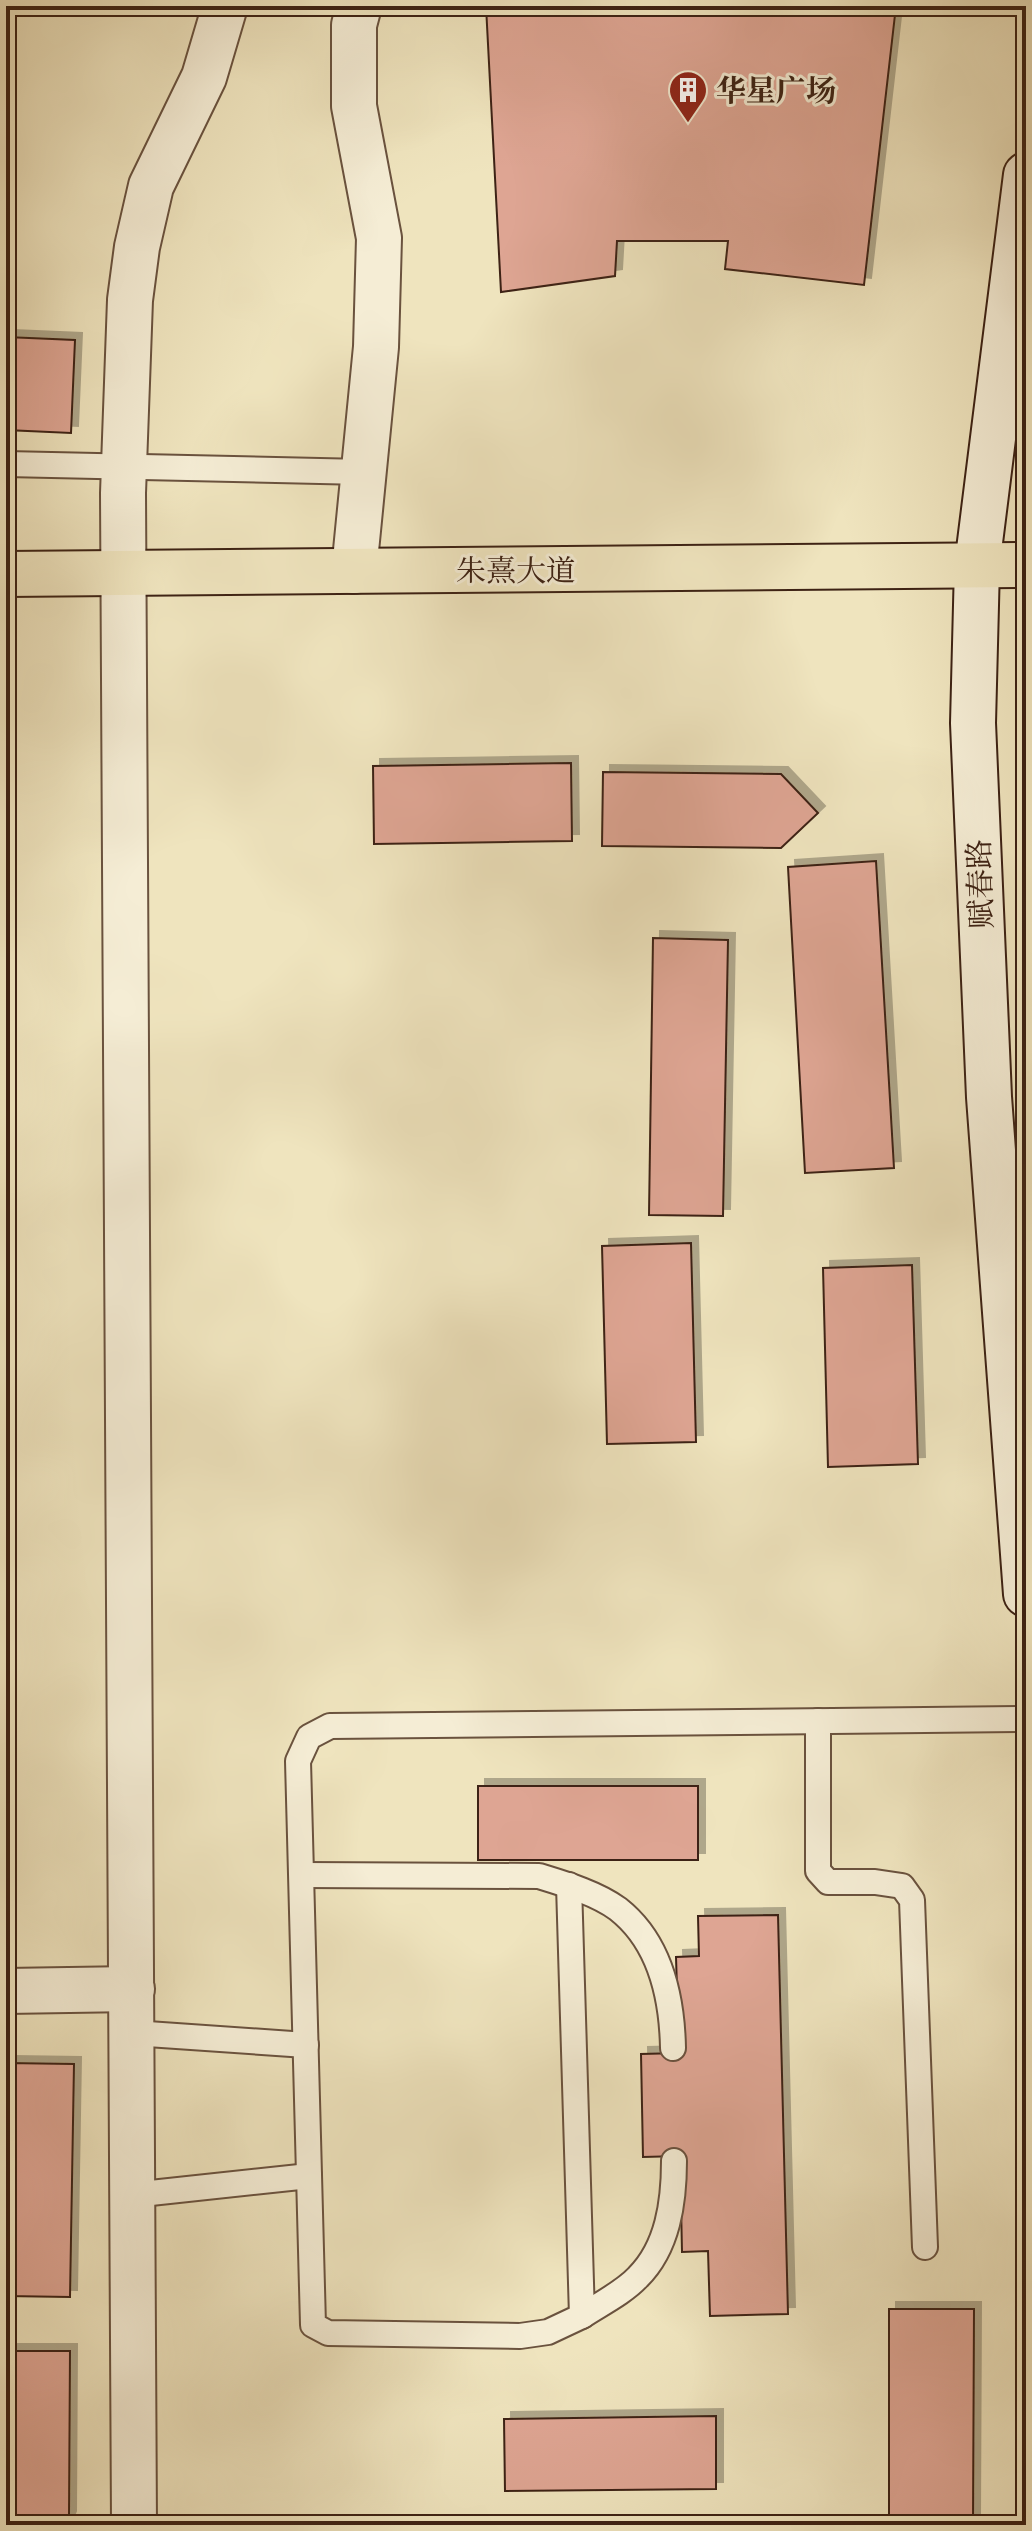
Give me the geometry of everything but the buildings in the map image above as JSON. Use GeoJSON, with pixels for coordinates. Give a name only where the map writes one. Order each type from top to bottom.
{"type":"FeatureCollection","features":[{"type":"Feature","properties":{"kind":"main road","name":"朱熹大道"},"geometry":{"type":"LineString","coordinates":[[6,574],[1026,565]]}},
{"type":"Feature","properties":{"kind":"street"},"geometry":{"type":"LineString","coordinates":[[134,2525],[123,574],[130,300],[137,247],[151,186],[204,77],[225,6]]}},
{"type":"Feature","properties":{"kind":"street"},"geometry":{"type":"LineString","coordinates":[[354,571],[376,347],[379,238],[354,106],[354,25],[359,6]]}},
{"type":"Feature","properties":{"kind":"street","name":"赋春路"},"geometry":{"type":"LineString","coordinates":[[1026,175],[977,566],[973,723],[989,1097],[1026,1594]]}},
{"type":"Feature","properties":{"kind":"street"},"geometry":{"type":"LineString","coordinates":[[6,1991],[132,1989]]}},
{"type":"Feature","properties":{"kind":"lane"},"geometry":{"type":"LineString","coordinates":[[6,464],[364,472]]}},
{"type":"Feature","properties":{"kind":"lane"},"geometry":{"type":"LineString","coordinates":[[674,2161],[670,2214],[657,2254],[637,2279],[582,2316],[548,2332],[520,2336],[328,2333],[313,2325],[298,1761],[309,1737],[330,1726],[1026,1719]]}},
{"type":"Feature","properties":{"kind":"lane"},"geometry":{"type":"LineString","coordinates":[[818,1721],[818,1871],[828,1882],[875,1882],[902,1886],[912,1900],[925,2247]]}},
{"type":"Feature","properties":{"kind":"lane"},"geometry":{"type":"LineString","coordinates":[[302,1875],[539,1876],[569,1885],[617,1909],[645,1937],[665,1981],[673,2019],[673,2048]]}},
{"type":"Feature","properties":{"kind":"lane"},"geometry":{"type":"LineString","coordinates":[[569,1885],[582,2316]]}},
{"type":"Feature","properties":{"kind":"lane"},"geometry":{"type":"LineString","coordinates":[[133,2033],[306,2045]]}},
{"type":"Feature","properties":{"kind":"lane"},"geometry":{"type":"LineString","coordinates":[[132,2195],[309,2176]]}},
{"type":"Feature","properties":{"kind":"place","name":"华星广场"},"geometry":{"type":"Point","coordinates":[688,124]}}]}
